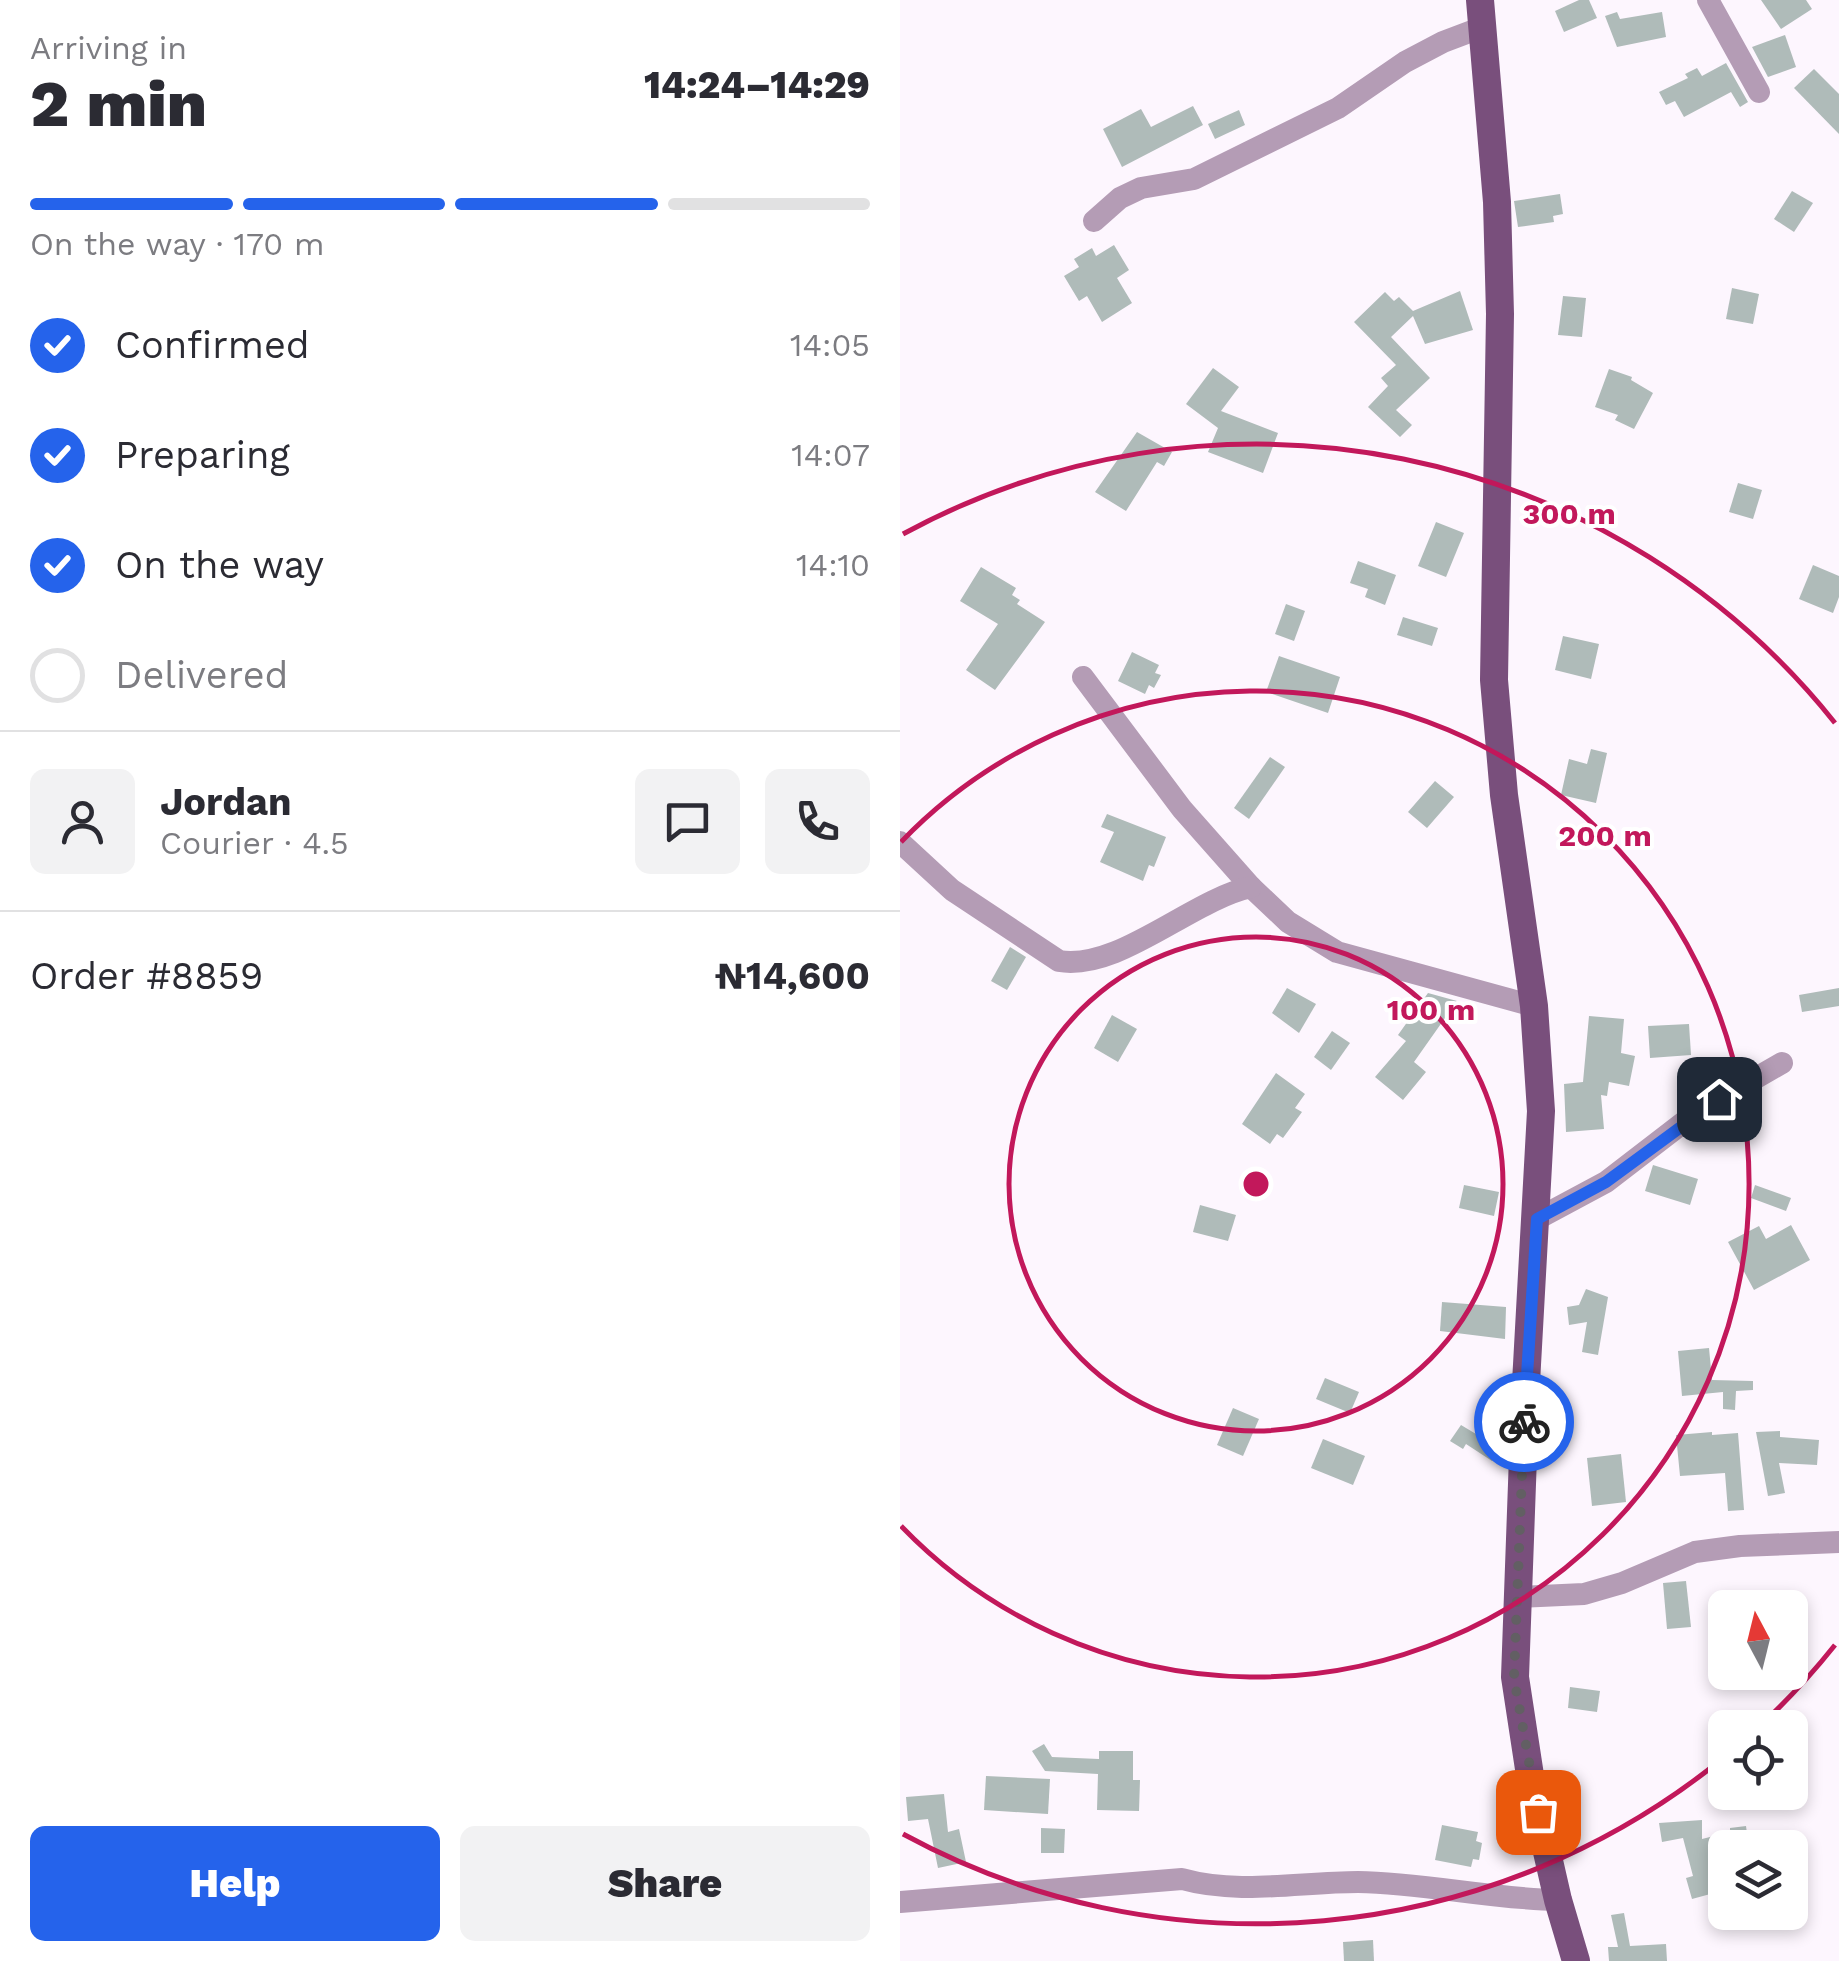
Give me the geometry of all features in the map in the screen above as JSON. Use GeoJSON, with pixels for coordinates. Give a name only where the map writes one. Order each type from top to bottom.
{"type":"FeatureCollection","features":[{"type":"Feature","properties":{"kind":"main road"},"geometry":{"type":"LineString","coordinates":[[1480,0],[1497,202],[1500,296],[1494,680],[1504,795],[1534,1006],[1541,1111],[1524,1401],[1514,1678],[1531,1782],[1576,1961]]}},
{"type":"Feature","properties":{"kind":"street"},"geometry":{"type":"LineString","coordinates":[[1708,0],[1759,92]]}},
{"type":"Feature","properties":{"kind":"street"},"geometry":{"type":"LineString","coordinates":[[1094,221],[1120,198],[1141,188],[1194,179],[1338,108],[1405,62],[1480,28]]}},
{"type":"Feature","properties":{"kind":"street"},"geometry":{"type":"LineString","coordinates":[[1083,676],[1182,810],[1251,888],[1288,922],[1337,952],[1534,1006]]}},
{"type":"Feature","properties":{"kind":"street"},"geometry":{"type":"LineString","coordinates":[[900,842],[952,890],[1059,961],[1077,964],[1168,926],[1215,899],[1251,888]]}},
{"type":"Feature","properties":{"kind":"street"},"geometry":{"type":"LineString","coordinates":[[1537,1219],[1606,1182],[1697,1112],[1782,1064]]}},
{"type":"Feature","properties":{"kind":"street"},"geometry":{"type":"LineString","coordinates":[[1517,1597],[1584,1594],[1622,1583],[1695,1552],[1839,1542]]}},
{"type":"Feature","properties":{"kind":"street"},"geometry":{"type":"LineString","coordinates":[[900,1902],[1182,1880],[1212,1888],[1360,1882],[1514,1900],[1558,1900]]}},
{"type":"Feature","properties":{"kind":"building"},"geometry":{"type":"Polygon","coordinates":[[[1579,0],[1589,0],[1597,18],[1564,32],[1555,11],[1579,0]]]}},
{"type":"Feature","properties":{"kind":"building"},"geometry":{"type":"Polygon","coordinates":[[[1761,0],[1806,0],[1812,9],[1781,29],[1761,0]]]}},
{"type":"Feature","properties":{"kind":"building"},"geometry":{"type":"Polygon","coordinates":[[[1617,12],[1620,19],[1662,12],[1666,37],[1617,47],[1605,16],[1617,12]]]}},
{"type":"Feature","properties":{"kind":"building"},"geometry":{"type":"Polygon","coordinates":[[[1785,35],[1796,67],[1768,77],[1752,47],[1785,35]]]}},
{"type":"Feature","properties":{"kind":"building"},"geometry":{"type":"Polygon","coordinates":[[[1726,63],[1748,102],[1740,107],[1731,92],[1684,117],[1675,101],[1666,105],[1659,92],[1688,78],[1685,74],[1697,68],[1702,76],[1726,63]]]}},
{"type":"Feature","properties":{"kind":"building"},"geometry":{"type":"Polygon","coordinates":[[[1814,69],[1839,94],[1839,134],[1794,88],[1814,69]]]}},
{"type":"Feature","properties":{"kind":"building"},"geometry":{"type":"Polygon","coordinates":[[[1193,106],[1203,125],[1122,167],[1103,129],[1141,109],[1151,127],[1193,106]]]}},
{"type":"Feature","properties":{"kind":"building"},"geometry":{"type":"Polygon","coordinates":[[[1239,110],[1245,125],[1215,139],[1208,124],[1239,110]]]}},
{"type":"Feature","properties":{"kind":"building"},"geometry":{"type":"Polygon","coordinates":[[[1792,191],[1813,203],[1794,232],[1774,219],[1792,191]]]}},
{"type":"Feature","properties":{"kind":"building"},"geometry":{"type":"Polygon","coordinates":[[[1560,194],[1563,214],[1553,216],[1554,222],[1518,227],[1514,201],[1560,194]]]}},
{"type":"Feature","properties":{"kind":"building"},"geometry":{"type":"Polygon","coordinates":[[[1114,245],[1129,270],[1117,278],[1132,303],[1102,322],[1087,296],[1079,301],[1064,276],[1079,267],[1074,259],[1092,248],[1096,256],[1114,245]]]}},
{"type":"Feature","properties":{"kind":"building"},"geometry":{"type":"Polygon","coordinates":[[[1732,288],[1759,294],[1753,324],[1726,319],[1732,288]]]}},
{"type":"Feature","properties":{"kind":"building"},"geometry":{"type":"Polygon","coordinates":[[[1460,291],[1473,330],[1425,344],[1413,316],[1391,337],[1430,378],[1396,410],[1412,425],[1400,437],[1368,407],[1388,386],[1381,378],[1396,365],[1354,322],[1385,292],[1394,301],[1399,297],[1413,311],[1460,291]]]}},
{"type":"Feature","properties":{"kind":"building"},"geometry":{"type":"Polygon","coordinates":[[[1563,296],[1586,298],[1582,337],[1558,335],[1563,296]]]}},
{"type":"Feature","properties":{"kind":"building"},"geometry":{"type":"Polygon","coordinates":[[[1213,368],[1239,387],[1221,411],[1278,433],[1263,473],[1208,452],[1218,428],[1186,404],[1213,368]]]}},
{"type":"Feature","properties":{"kind":"building"},"geometry":{"type":"Polygon","coordinates":[[[1609,369],[1632,377],[1653,393],[1634,429],[1615,420],[1618,415],[1595,407],[1609,369]]]}},
{"type":"Feature","properties":{"kind":"building"},"geometry":{"type":"Polygon","coordinates":[[[1137,432],[1172,452],[1164,466],[1157,462],[1126,511],[1095,492],[1137,432]]]}},
{"type":"Feature","properties":{"kind":"building"},"geometry":{"type":"Polygon","coordinates":[[[1738,483],[1762,490],[1753,519],[1729,512],[1738,483]]]}},
{"type":"Feature","properties":{"kind":"building"},"geometry":{"type":"Polygon","coordinates":[[[1436,522],[1464,533],[1446,577],[1418,566],[1436,522]]]}},
{"type":"Feature","properties":{"kind":"building"},"geometry":{"type":"Polygon","coordinates":[[[1358,561],[1396,575],[1385,605],[1365,597],[1368,589],[1350,583],[1358,561]]]}},
{"type":"Feature","properties":{"kind":"building"},"geometry":{"type":"Polygon","coordinates":[[[1813,565],[1839,576],[1839,597],[1833,613],[1799,599],[1813,565]]]}},
{"type":"Feature","properties":{"kind":"building"},"geometry":{"type":"Polygon","coordinates":[[[981,567],[1016,588],[1012,595],[1020,600],[1017,604],[1045,622],[995,690],[966,670],[998,624],[960,601],[981,567]]]}},
{"type":"Feature","properties":{"kind":"building"},"geometry":{"type":"Polygon","coordinates":[[[1286,604],[1305,611],[1294,641],[1275,634],[1286,604]]]}},
{"type":"Feature","properties":{"kind":"building"},"geometry":{"type":"Polygon","coordinates":[[[1403,617],[1438,628],[1432,646],[1397,635],[1403,617]]]}},
{"type":"Feature","properties":{"kind":"building"},"geometry":{"type":"Polygon","coordinates":[[[1563,636],[1599,644],[1591,679],[1555,670],[1563,636]]]}},
{"type":"Feature","properties":{"kind":"building"},"geometry":{"type":"Polygon","coordinates":[[[1132,652],[1159,665],[1155,673],[1161,675],[1154,688],[1149,685],[1145,694],[1118,681],[1132,652]]]}},
{"type":"Feature","properties":{"kind":"building"},"geometry":{"type":"Polygon","coordinates":[[[1279,656],[1340,677],[1328,713],[1266,692],[1279,656]]]}},
{"type":"Feature","properties":{"kind":"building"},"geometry":{"type":"Polygon","coordinates":[[[1591,749],[1607,753],[1596,803],[1561,795],[1569,759],[1587,764],[1591,749]]]}},
{"type":"Feature","properties":{"kind":"building"},"geometry":{"type":"Polygon","coordinates":[[[1270,757],[1285,767],[1249,819],[1234,808],[1270,757]]]}},
{"type":"Feature","properties":{"kind":"building"},"geometry":{"type":"Polygon","coordinates":[[[1435,781],[1454,797],[1427,828],[1408,812],[1435,781]]]}},
{"type":"Feature","properties":{"kind":"building"},"geometry":{"type":"Polygon","coordinates":[[[1107,814],[1166,837],[1154,867],[1149,865],[1143,881],[1100,862],[1114,832],[1101,827],[1107,814]]]}},
{"type":"Feature","properties":{"kind":"building"},"geometry":{"type":"Polygon","coordinates":[[[1010,947],[1026,957],[1007,990],[991,981],[1010,947]]]}},
{"type":"Feature","properties":{"kind":"building"},"geometry":{"type":"Polygon","coordinates":[[[1287,988],[1316,1004],[1299,1033],[1272,1013],[1287,988]]]}},
{"type":"Feature","properties":{"kind":"building"},"geometry":{"type":"Polygon","coordinates":[[[1839,988],[1839,1006],[1802,1012],[1799,995],[1839,988]]]}},
{"type":"Feature","properties":{"kind":"building"},"geometry":{"type":"Polygon","coordinates":[[[1428,993],[1457,1001],[1414,1062],[1426,1072],[1403,1100],[1375,1077],[1406,1041],[1398,1035],[1428,993]]]}},
{"type":"Feature","properties":{"kind":"building"},"geometry":{"type":"Polygon","coordinates":[[[1112,1015],[1137,1029],[1118,1062],[1094,1048],[1112,1015]]]}},
{"type":"Feature","properties":{"kind":"building"},"geometry":{"type":"Polygon","coordinates":[[[1589,1016],[1624,1019],[1621,1053],[1635,1056],[1629,1086],[1609,1082],[1607,1096],[1601,1095],[1604,1129],[1566,1132],[1564,1084],[1583,1082],[1589,1016]]]}},
{"type":"Feature","properties":{"kind":"building"},"geometry":{"type":"Polygon","coordinates":[[[1689,1024],[1691,1055],[1650,1058],[1648,1026],[1689,1024]]]}},
{"type":"Feature","properties":{"kind":"building"},"geometry":{"type":"Polygon","coordinates":[[[1332,1031],[1350,1043],[1331,1070],[1314,1057],[1332,1031]]]}},
{"type":"Feature","properties":{"kind":"building"},"geometry":{"type":"Polygon","coordinates":[[[1276,1073],[1305,1094],[1295,1108],[1302,1112],[1283,1138],[1277,1134],[1270,1144],[1242,1124],[1276,1073]]]}},
{"type":"Feature","properties":{"kind":"building"},"geometry":{"type":"Polygon","coordinates":[[[1653,1165],[1698,1179],[1690,1205],[1645,1191],[1653,1165]]]}},
{"type":"Feature","properties":{"kind":"building"},"geometry":{"type":"Polygon","coordinates":[[[1464,1185],[1499,1192],[1494,1216],[1459,1208],[1464,1185]]]}},
{"type":"Feature","properties":{"kind":"building"},"geometry":{"type":"Polygon","coordinates":[[[1755,1185],[1791,1198],[1786,1211],[1751,1198],[1755,1185]]]}},
{"type":"Feature","properties":{"kind":"building"},"geometry":{"type":"Polygon","coordinates":[[[1200,1205],[1236,1215],[1228,1241],[1193,1232],[1200,1205]]]}},
{"type":"Feature","properties":{"kind":"building"},"geometry":{"type":"Polygon","coordinates":[[[1791,1225],[1810,1260],[1754,1290],[1728,1242],[1759,1226],[1766,1239],[1791,1225]]]}},
{"type":"Feature","properties":{"kind":"building"},"geometry":{"type":"Polygon","coordinates":[[[1586,1289],[1608,1297],[1598,1355],[1582,1352],[1587,1322],[1569,1325],[1567,1307],[1579,1305],[1586,1289]]]}},
{"type":"Feature","properties":{"kind":"building"},"geometry":{"type":"Polygon","coordinates":[[[1442,1302],[1506,1307],[1505,1339],[1440,1331],[1442,1302]]]}},
{"type":"Feature","properties":{"kind":"building"},"geometry":{"type":"Polygon","coordinates":[[[1709,1348],[1712,1380],[1753,1381],[1753,1390],[1736,1391],[1735,1410],[1723,1409],[1723,1392],[1682,1396],[1678,1351],[1709,1348]]]}},
{"type":"Feature","properties":{"kind":"building"},"geometry":{"type":"Polygon","coordinates":[[[1325,1378],[1359,1392],[1350,1413],[1316,1399],[1325,1378]]]}},
{"type":"Feature","properties":{"kind":"building"},"geometry":{"type":"Polygon","coordinates":[[[1233,1408],[1259,1419],[1243,1456],[1217,1445],[1233,1408]]]}},
{"type":"Feature","properties":{"kind":"building"},"geometry":{"type":"Polygon","coordinates":[[[1461,1425],[1481,1437],[1486,1430],[1505,1443],[1492,1461],[1466,1444],[1463,1449],[1450,1441],[1461,1425]]]}},
{"type":"Feature","properties":{"kind":"building"},"geometry":{"type":"Polygon","coordinates":[[[1780,1431],[1780,1437],[1819,1440],[1817,1465],[1779,1463],[1785,1493],[1768,1496],[1756,1432],[1780,1431]]]}},
{"type":"Feature","properties":{"kind":"building"},"geometry":{"type":"Polygon","coordinates":[[[1738,1433],[1744,1510],[1728,1511],[1725,1473],[1680,1476],[1676,1435],[1738,1433]]]}},
{"type":"Feature","properties":{"kind":"building"},"geometry":{"type":"Polygon","coordinates":[[[1323,1439],[1365,1456],[1353,1485],[1311,1468],[1323,1439]]]}},
{"type":"Feature","properties":{"kind":"building"},"geometry":{"type":"Polygon","coordinates":[[[1621,1454],[1626,1502],[1592,1506],[1587,1458],[1621,1454]]]}},
{"type":"Feature","properties":{"kind":"building"},"geometry":{"type":"Polygon","coordinates":[[[1686,1581],[1691,1627],[1667,1629],[1663,1583],[1686,1581]]]}},
{"type":"Feature","properties":{"kind":"building"},"geometry":{"type":"Polygon","coordinates":[[[1570,1687],[1600,1691],[1597,1712],[1568,1708],[1570,1687]]]}},
{"type":"Feature","properties":{"kind":"building"},"geometry":{"type":"Polygon","coordinates":[[[1044,1744],[1052,1757],[1099,1759],[1099,1751],[1133,1751],[1133,1780],[1140,1780],[1139,1811],[1097,1810],[1098,1774],[1045,1771],[1032,1751],[1044,1744]]]}},
{"type":"Feature","properties":{"kind":"building"},"geometry":{"type":"Polygon","coordinates":[[[986,1776],[1050,1779],[1048,1814],[984,1810],[986,1776]]]}},
{"type":"Feature","properties":{"kind":"building"},"geometry":{"type":"Polygon","coordinates":[[[944,1794],[948,1832],[959,1829],[966,1862],[938,1868],[928,1819],[908,1821],[906,1797],[944,1794]]]}},
{"type":"Feature","properties":{"kind":"building"},"geometry":{"type":"Polygon","coordinates":[[[1702,1820],[1702,1839],[1708,1838],[1708,1895],[1692,1899],[1686,1878],[1693,1876],[1683,1838],[1662,1842],[1659,1823],[1702,1820]]]}},
{"type":"Feature","properties":{"kind":"building"},"geometry":{"type":"Polygon","coordinates":[[[1442,1825],[1478,1832],[1476,1841],[1482,1843],[1479,1860],[1473,1859],[1471,1867],[1435,1860],[1442,1825]]]}},
{"type":"Feature","properties":{"kind":"building"},"geometry":{"type":"Polygon","coordinates":[[[1041,1828],[1065,1829],[1064,1853],[1041,1853],[1041,1828]]]}},
{"type":"Feature","properties":{"kind":"building"},"geometry":{"type":"Polygon","coordinates":[[[1624,1913],[1630,1946],[1666,1944],[1667,1961],[1609,1961],[1608,1947],[1618,1947],[1611,1915],[1624,1913]]]}},
{"type":"Feature","properties":{"kind":"building"},"geometry":{"type":"Polygon","coordinates":[[[1373,1940],[1374,1961],[1344,1961],[1343,1942],[1373,1940]]]}},
{"type":"Feature","properties":{"kind":"way so far"},"geometry":{"type":"LineString","coordinates":[[1524,1422],[1514,1678],[1538,1812]]}},
{"type":"Feature","properties":{"kind":"route"},"geometry":{"type":"LineString","coordinates":[[1524,1422],[1537,1219],[1606,1182],[1719,1099]]}}]}
